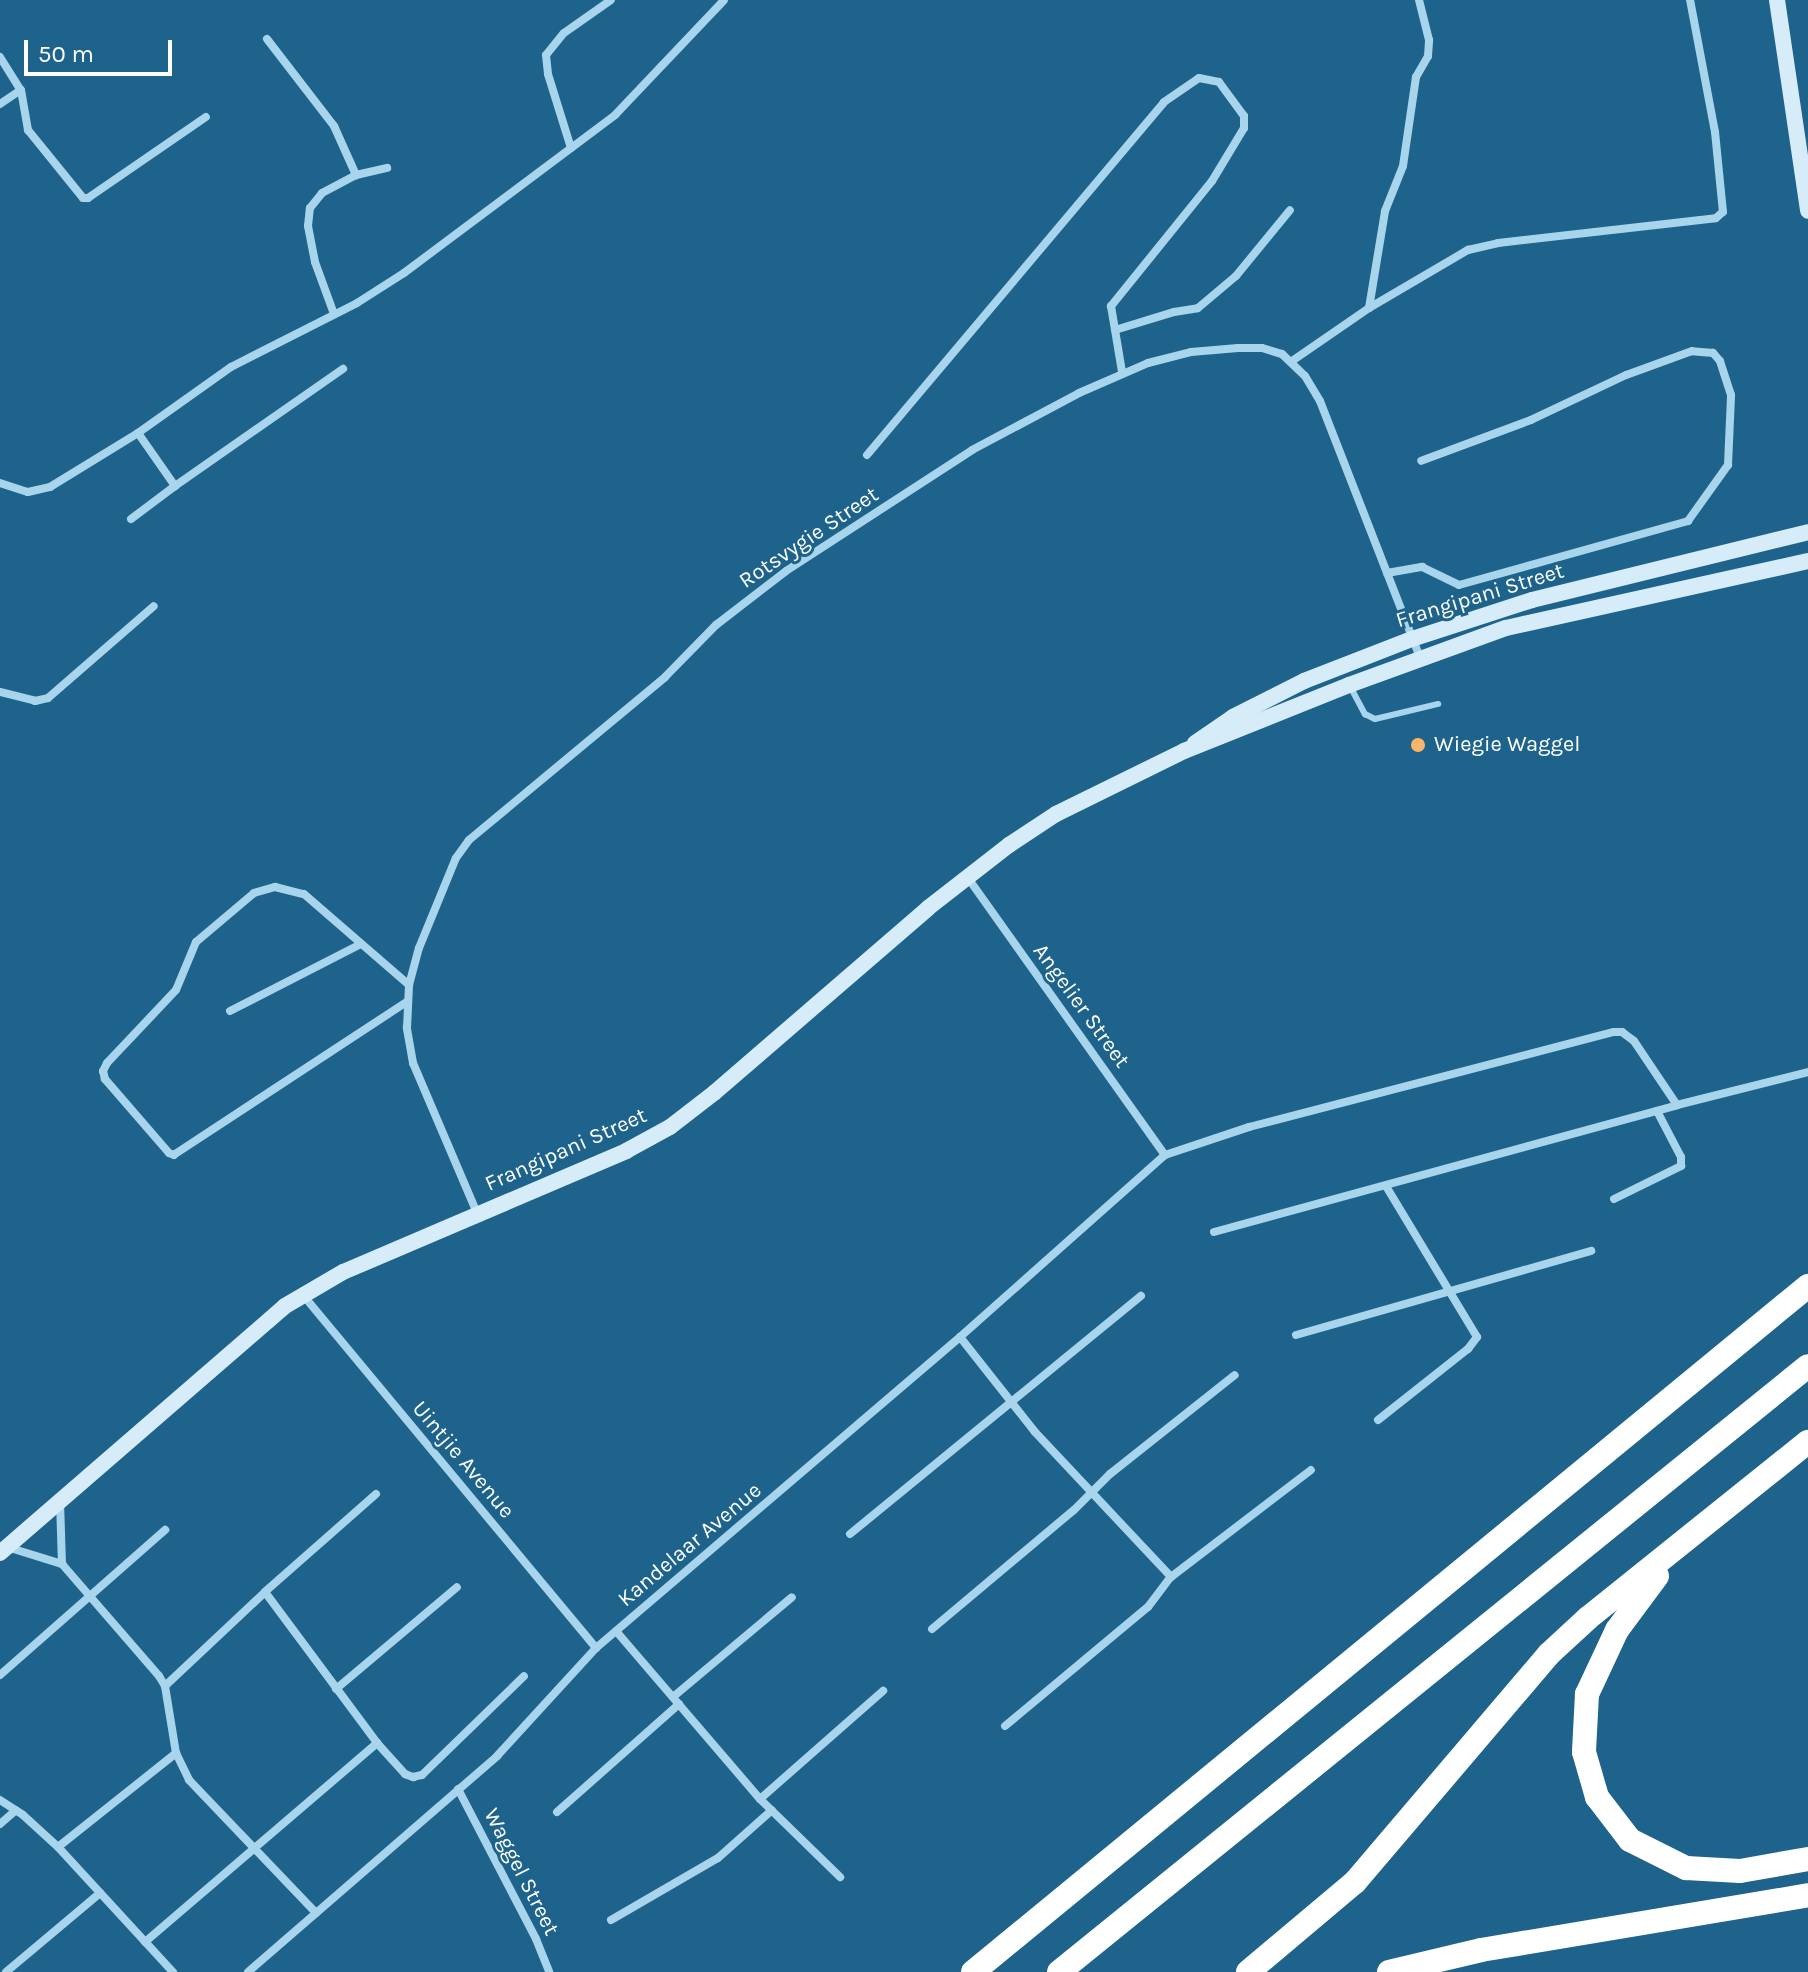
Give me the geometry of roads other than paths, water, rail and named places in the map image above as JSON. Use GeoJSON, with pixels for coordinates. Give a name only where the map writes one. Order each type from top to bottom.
{"type":"FeatureCollection","features":[{"type":"Feature","properties":{"kind":"highway"},"geometry":{"type":"LineString","coordinates":[[973,1972],[1808,1286]]}},
{"type":"Feature","properties":{"kind":"highway"},"geometry":{"type":"LineString","coordinates":[[1059,1972],[1808,1366]]}},
{"type":"Feature","properties":{"kind":"highway"},"geometry":{"type":"LineString","coordinates":[[1248,1972],[1355,1882],[1549,1654],[1588,1618],[1808,1442]]}},
{"type":"Feature","properties":{"kind":"highway"},"geometry":{"type":"LineString","coordinates":[[1680,1546],[1617,1630],[1587,1694],[1584,1752],[1593,1789],[1613,1823],[1630,1840],[1686,1868],[1740,1871],[1808,1859]]}},
{"type":"Feature","properties":{"kind":"highway"},"geometry":{"type":"LineString","coordinates":[[1389,1972],[1481,1950],[1808,1897]]}},
{"type":"Feature","properties":{"kind":"street"},"geometry":{"type":"LineString","coordinates":[[571,148],[548,74],[546,55],[564,33],[611,0]]}},
{"type":"Feature","properties":{"kind":"street"},"geometry":{"type":"LineString","coordinates":[[0,483],[28,492],[50,487],[138,433],[231,367],[334,314],[404,273],[615,115],[724,0]]}},
{"type":"Feature","properties":{"kind":"street"},"geometry":{"type":"LineString","coordinates":[[1369,308],[1385,211],[1403,166],[1416,77],[1428,56],[1429,40],[1419,0]]}},
{"type":"Feature","properties":{"kind":"street"},"geometry":{"type":"LineString","coordinates":[[1420,658],[1320,401],[1292,361],[1369,308],[1479,247],[1716,218],[1723,212],[1715,132],[1690,0]]}},
{"type":"Feature","properties":{"kind":"street"},"geometry":{"type":"LineString","coordinates":[[1777,0],[1808,211]]}},
{"type":"Feature","properties":{"kind":"street"},"geometry":{"type":"LineString","coordinates":[[267,39],[334,126],[356,175]]}},
{"type":"Feature","properties":{"kind":"street"},"geometry":{"type":"LineString","coordinates":[[0,57],[21,90],[28,130],[83,198],[88,198],[206,117]]}},
{"type":"Feature","properties":{"kind":"street"},"geometry":{"type":"LineString","coordinates":[[867,455],[1164,102],[1199,78],[1219,82],[1244,116],[1244,128],[1212,181],[1120,291],[1111,306],[1122,372]]}},
{"type":"Feature","properties":{"kind":"street"},"geometry":{"type":"LineString","coordinates":[[0,104],[21,90]]}},
{"type":"Feature","properties":{"kind":"street"},"geometry":{"type":"LineString","coordinates":[[334,314],[315,262],[307,216],[322,193],[356,175],[387,168]]}},
{"type":"Feature","properties":{"kind":"street"},"geometry":{"type":"LineString","coordinates":[[1115,330],[1198,308],[1236,276],[1290,210]]}},
{"type":"Feature","properties":{"kind":"street","name":"Rotsvygie Street"},"geometry":{"type":"LineString","coordinates":[[477,1213],[413,1063],[407,1028],[409,985],[432,911],[456,858],[469,840],[665,677],[716,625],[786,571],[972,450],[1122,372],[1191,352],[1262,348],[1292,361]]}},
{"type":"Feature","properties":{"kind":"street"},"geometry":{"type":"LineString","coordinates":[[1387,573],[1422,567],[1435,570],[1459,585],[1688,521],[1728,465],[1731,395],[1720,361],[1713,353],[1692,351],[1626,375],[1531,420],[1421,461]]}},
{"type":"Feature","properties":{"kind":"street"},"geometry":{"type":"LineString","coordinates":[[131,519],[343,369]]}},
{"type":"Feature","properties":{"kind":"street"},"geometry":{"type":"LineString","coordinates":[[138,433],[175,486]]}},
{"type":"Feature","properties":{"kind":"street","name":"Frangipani Street"},"geometry":{"type":"LineString","coordinates":[[1184,751],[1212,730],[1258,704],[1412,639],[1532,600],[1808,532]]}},
{"type":"Feature","properties":{"kind":"street","name":"Frangipani Street"},"geometry":{"type":"LineString","coordinates":[[4,1550],[265,1321],[302,1294],[343,1272],[626,1151],[688,1114],[883,945],[1037,826],[1184,751],[1349,685],[1506,628],[1808,561]]}},
{"type":"Feature","properties":{"kind":"street"},"geometry":{"type":"LineString","coordinates":[[0,692],[35,701],[48,698],[154,606]]}},
{"type":"Feature","properties":{"kind":"street","name":"Angelier Street"},"geometry":{"type":"LineString","coordinates":[[968,878],[1165,1155]]}},
{"type":"Feature","properties":{"kind":"street"},"geometry":{"type":"LineString","coordinates":[[408,1001],[174,1155],[105,1079],[103,1071],[176,990],[196,942],[254,893],[275,887],[304,894],[409,985]]}},
{"type":"Feature","properties":{"kind":"street"},"geometry":{"type":"LineString","coordinates":[[230,1011],[361,944]]}},
{"type":"Feature","properties":{"kind":"street"},"geometry":{"type":"LineString","coordinates":[[1165,1155],[1249,1127],[1614,1032],[1622,1032],[1634,1041],[1677,1105]]}},
{"type":"Feature","properties":{"kind":"street"},"geometry":{"type":"LineString","coordinates":[[1214,1232],[1387,1188],[1677,1105],[1808,1072]]}},
{"type":"Feature","properties":{"kind":"street"},"geometry":{"type":"LineString","coordinates":[[1614,1199],[1681,1166],[1681,1157],[1657,1111]]}},
{"type":"Feature","properties":{"kind":"street","name":"Kandelaar Avenue"},"geometry":{"type":"LineString","coordinates":[[248,1972],[497,1756],[596,1648],[960,1337],[1165,1155]]}},
{"type":"Feature","properties":{"kind":"street"},"geometry":{"type":"LineString","coordinates":[[1378,1420],[1476,1341],[1476,1332],[1446,1290],[1387,1188]]}},
{"type":"Feature","properties":{"kind":"street"},"geometry":{"type":"LineString","coordinates":[[1296,1335],[1591,1251]]}},
{"type":"Feature","properties":{"kind":"street","name":"Uintjie Avenue"},"geometry":{"type":"LineString","coordinates":[[302,1294],[596,1648]]}},
{"type":"Feature","properties":{"kind":"street"},"geometry":{"type":"LineString","coordinates":[[850,1534],[1141,1296]]}},
{"type":"Feature","properties":{"kind":"street"},"geometry":{"type":"LineString","coordinates":[[960,1337],[1091,1492],[1171,1577]]}},
{"type":"Feature","properties":{"kind":"street"},"geometry":{"type":"LineString","coordinates":[[932,1629],[1091,1492],[1235,1375]]}},
{"type":"Feature","properties":{"kind":"street"},"geometry":{"type":"LineString","coordinates":[[1005,1726],[1148,1607],[1171,1577],[1311,1470]]}},
{"type":"Feature","properties":{"kind":"street"},"geometry":{"type":"LineString","coordinates":[[165,1686],[376,1494]]}},
{"type":"Feature","properties":{"kind":"street"},"geometry":{"type":"LineString","coordinates":[[60,1500],[62,1564]]}},
{"type":"Feature","properties":{"kind":"street"},"geometry":{"type":"LineString","coordinates":[[0,1675],[165,1530]]}},
{"type":"Feature","properties":{"kind":"street"},"geometry":{"type":"LineString","coordinates":[[4,1550],[62,1564],[165,1686],[176,1753],[189,1780],[316,1913]]}},
{"type":"Feature","properties":{"kind":"street"},"geometry":{"type":"LineString","coordinates":[[336,1689],[457,1587]]}},
{"type":"Feature","properties":{"kind":"street"},"geometry":{"type":"LineString","coordinates":[[265,1592],[377,1743],[405,1774],[413,1777],[422,1775],[524,1676]]}},
{"type":"Feature","properties":{"kind":"street"},"geometry":{"type":"LineString","coordinates":[[557,1812],[792,1597]]}},
{"type":"Feature","properties":{"kind":"street"},"geometry":{"type":"LineString","coordinates":[[616,1631],[760,1799],[840,1877]]}},
{"type":"Feature","properties":{"kind":"street"},"geometry":{"type":"LineString","coordinates":[[760,1799],[883,1691]]}},
{"type":"Feature","properties":{"kind":"street"},"geometry":{"type":"LineString","coordinates":[[145,1942],[377,1743]]}},
{"type":"Feature","properties":{"kind":"street"},"geometry":{"type":"LineString","coordinates":[[58,1847],[176,1753]]}},
{"type":"Feature","properties":{"kind":"street","name":"Waggel Street"},"geometry":{"type":"LineString","coordinates":[[458,1789],[536,1939],[549,1972]]}},
{"type":"Feature","properties":{"kind":"street"},"geometry":{"type":"LineString","coordinates":[[0,1800],[58,1847],[173,1972]]}},
{"type":"Feature","properties":{"kind":"street"},"geometry":{"type":"LineString","coordinates":[[0,1824],[16,1810]]}},
{"type":"Feature","properties":{"kind":"street"},"geometry":{"type":"LineString","coordinates":[[611,1920],[718,1858],[772,1810]]}},
{"type":"Feature","properties":{"kind":"street"},"geometry":{"type":"LineString","coordinates":[[6,1972],[100,1893]]}},
{"type":"Feature","properties":{"kind":"lane"},"geometry":{"type":"LineString","coordinates":[[1349,685],[1370,717],[1385,719],[1438,704]]}},
{"type":"Feature","properties":{"kind":"place","name":"Wiegie Waggel"},"geometry":{"type":"Point","coordinates":[1418,745]}}]}
